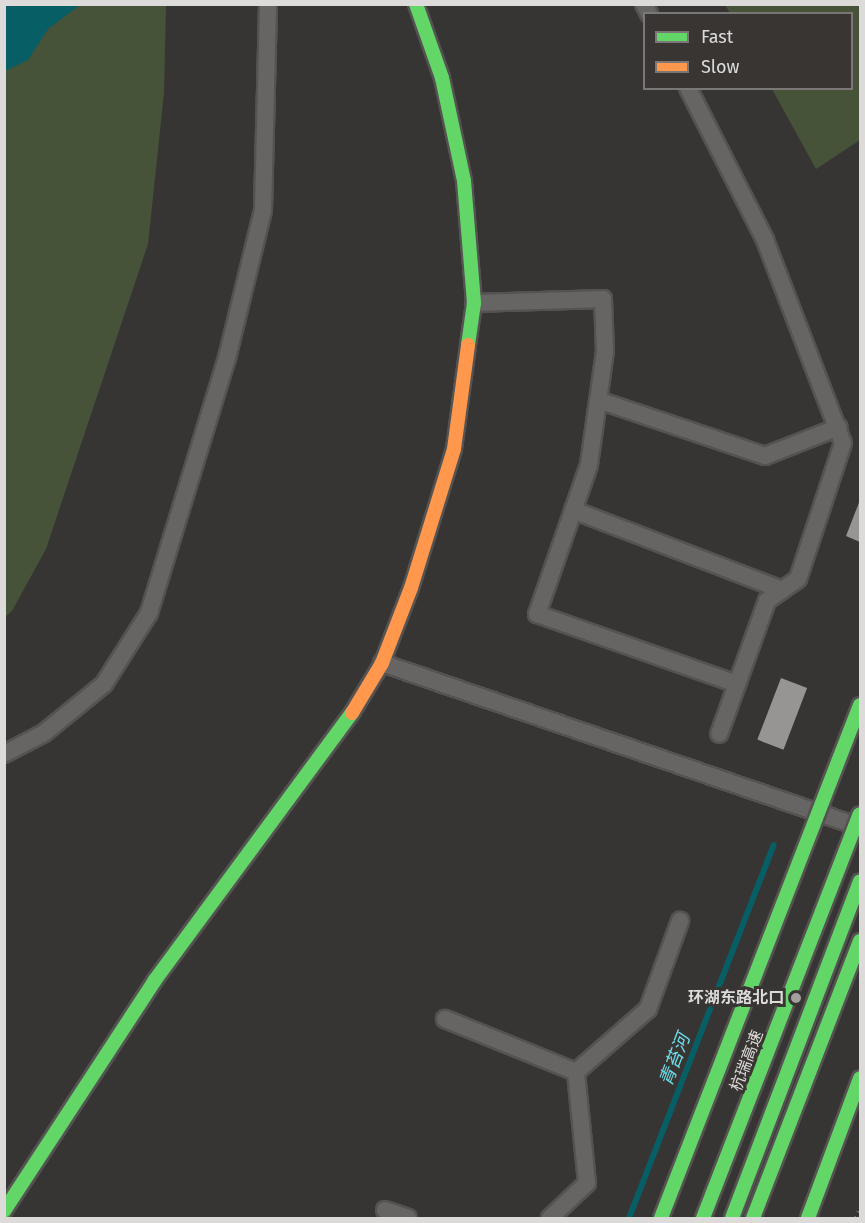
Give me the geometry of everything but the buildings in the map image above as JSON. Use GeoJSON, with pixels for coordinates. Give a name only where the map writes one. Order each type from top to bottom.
{"type":"FeatureCollection","features":[{"type":"Feature","properties":{"kind":"main road"},"geometry":{"type":"LineString","coordinates":[[4,1211],[155,980],[345,724],[381,663],[411,588],[454,449],[474,303],[464,181],[442,78],[416,4]]}},
{"type":"Feature","properties":{"kind":"main road"},"geometry":{"type":"LineString","coordinates":[[661,1218],[861,705]]}},
{"type":"Feature","properties":{"kind":"main road","name":"杭瑞高速"},"geometry":{"type":"LineString","coordinates":[[703,1218],[861,814]]}},
{"type":"Feature","properties":{"kind":"main road"},"geometry":{"type":"LineString","coordinates":[[732,1218],[861,881]]}},
{"type":"Feature","properties":{"kind":"main road"},"geometry":{"type":"LineString","coordinates":[[753,1218],[861,941]]}},
{"type":"Feature","properties":{"kind":"main road"},"geometry":{"type":"LineString","coordinates":[[808,1218],[861,1078]]}},
{"type":"Feature","properties":{"kind":"street"},"geometry":{"type":"LineString","coordinates":[[4,754],[45,733],[104,684],[149,613],[229,348],[263,210],[268,4]]}},
{"type":"Feature","properties":{"kind":"street"},"geometry":{"type":"LineString","coordinates":[[689,90],[765,240],[839,427],[843,443],[798,579],[767,601],[719,734]]}},
{"type":"Feature","properties":{"kind":"street"},"geometry":{"type":"LineString","coordinates":[[474,303],[603,299],[605,351],[589,465],[537,614],[738,684]]}},
{"type":"Feature","properties":{"kind":"street"},"geometry":{"type":"LineString","coordinates":[[598,400],[765,456],[839,427]]}},
{"type":"Feature","properties":{"kind":"street"},"geometry":{"type":"LineString","coordinates":[[573,510],[782,590]]}},
{"type":"Feature","properties":{"kind":"street"},"geometry":{"type":"LineString","coordinates":[[381,663],[861,827]]}},
{"type":"Feature","properties":{"kind":"street"},"geometry":{"type":"LineString","coordinates":[[576,1072],[648,1009],[680,921]]}},
{"type":"Feature","properties":{"kind":"street"},"geometry":{"type":"LineString","coordinates":[[445,1019],[576,1072]]}},
{"type":"Feature","properties":{"kind":"street"},"geometry":{"type":"LineString","coordinates":[[550,1218],[587,1183],[576,1072]]}},
{"type":"Feature","properties":{"kind":"street"},"geometry":{"type":"LineString","coordinates":[[385,1210],[408,1218]]}},
{"type":"Feature","properties":{"kind":"path"},"geometry":{"type":"LineString","coordinates":[[856,1218],[861,1208]]}},
{"type":"Feature","properties":{"kind":"green space"},"geometry":{"type":"Polygon","coordinates":[[[5,5],[166,5],[164,93],[148,244],[46,549],[12,611],[5,617],[5,5]]]}},
{"type":"Feature","properties":{"kind":"green space"},"geometry":{"type":"Polygon","coordinates":[[[725,5],[860,5],[860,140],[816,169],[773,90],[853,90],[853,12],[729,12],[725,5]]]}},
{"type":"Feature","properties":{"kind":"water"},"geometry":{"type":"Polygon","coordinates":[[[4,5],[80,5],[48,29],[28,60],[5,71],[4,5]]]}},
{"type":"Feature","properties":{"kind":"waterway","name":"青苔河"},"geometry":{"type":"LineString","coordinates":[[629,1218],[774,845]]}},
{"type":"Feature","properties":{"kind":"traffic: fast"},"geometry":{"type":"LineString","coordinates":[[416,4],[442,78],[464,181],[474,303],[468,345]]}},
{"type":"Feature","properties":{"kind":"traffic: fast"},"geometry":{"type":"LineString","coordinates":[[661,1218],[860,705]]}},
{"type":"Feature","properties":{"kind":"traffic: fast"},"geometry":{"type":"LineString","coordinates":[[4,1211],[155,980],[352,713]]}},
{"type":"Feature","properties":{"kind":"traffic: fast"},"geometry":{"type":"LineString","coordinates":[[703,1218],[860,814]]}},
{"type":"Feature","properties":{"kind":"traffic: fast"},"geometry":{"type":"LineString","coordinates":[[732,1218],[860,881]]}},
{"type":"Feature","properties":{"kind":"traffic: fast"},"geometry":{"type":"LineString","coordinates":[[753,1218],[860,941]]}},
{"type":"Feature","properties":{"kind":"traffic: fast"},"geometry":{"type":"LineString","coordinates":[[808,1218],[860,1078]]}},
{"type":"Feature","properties":{"kind":"traffic: slow"},"geometry":{"type":"LineString","coordinates":[[352,713],[382,663],[411,588],[454,449],[468,345]]}},
{"type":"Feature","properties":{"kind":"place","name":"环湖东路北口"},"geometry":{"type":"Point","coordinates":[796,998]}}]}
